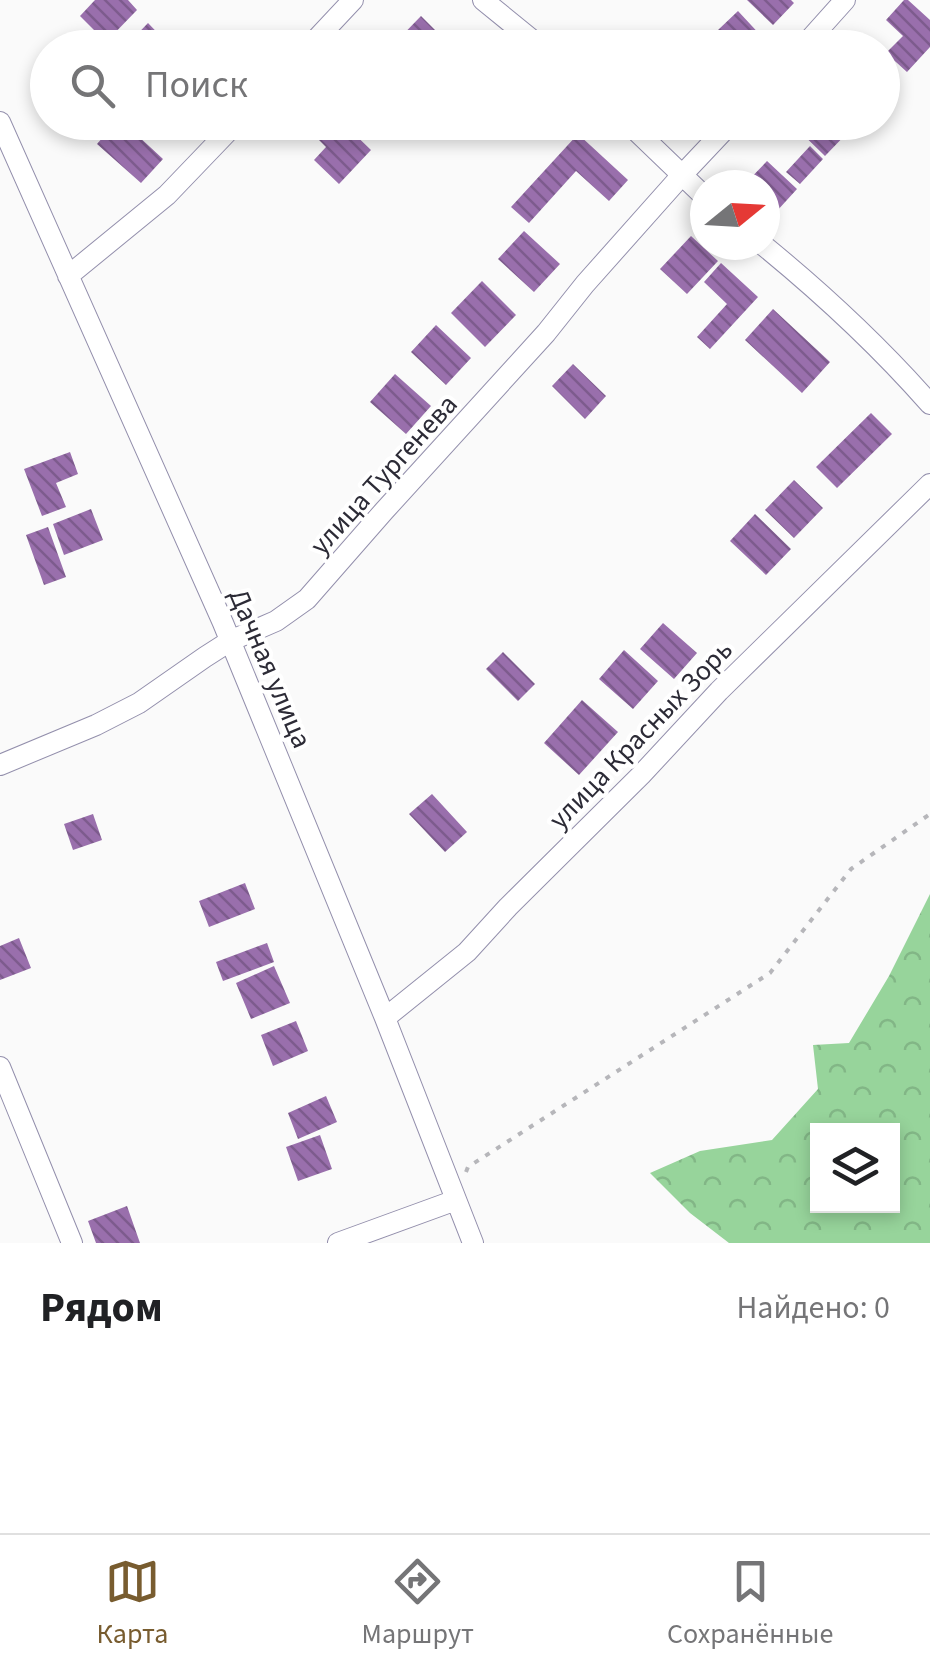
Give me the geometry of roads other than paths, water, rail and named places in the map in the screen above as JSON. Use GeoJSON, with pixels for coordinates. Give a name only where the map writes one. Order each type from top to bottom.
{"type":"FeatureCollection","features":[{"type":"Feature","properties":{"kind":"street"},"geometry":{"type":"LineString","coordinates":[[325,30],[353,0]]}},
{"type":"Feature","properties":{"kind":"street"},"geometry":{"type":"LineString","coordinates":[[484,0],[520,30]]}},
{"type":"Feature","properties":{"kind":"street"},"geometry":{"type":"LineString","coordinates":[[818,30],[845,0]]}},
{"type":"Feature","properties":{"kind":"street","name":"Дачная улица"},"geometry":{"type":"LineString","coordinates":[[0,122],[230,641],[385,1018],[472,1243]]}},
{"type":"Feature","properties":{"kind":"street"},"geometry":{"type":"LineString","coordinates":[[68,276],[167,195],[219,140]]}},
{"type":"Feature","properties":{"kind":"street"},"geometry":{"type":"LineString","coordinates":[[646,140],[690,183]]}},
{"type":"Feature","properties":{"kind":"street","name":"улица Тургенева"},"geometry":{"type":"LineString","coordinates":[[0,764],[139,704],[205,656],[276,621],[307,600],[715,140]]}},
{"type":"Feature","properties":{"kind":"street"},"geometry":{"type":"LineString","coordinates":[[780,259],[823,294],[930,404]]}},
{"type":"Feature","properties":{"kind":"street","name":"улица Красных Зорь"},"geometry":{"type":"LineString","coordinates":[[385,1018],[467,952],[642,775],[719,690],[930,484]]}},
{"type":"Feature","properties":{"kind":"street"},"geometry":{"type":"LineString","coordinates":[[0,1068],[72,1243]]}},
{"type":"Feature","properties":{"kind":"street"},"geometry":{"type":"LineString","coordinates":[[338,1243],[456,1200]]}}]}
